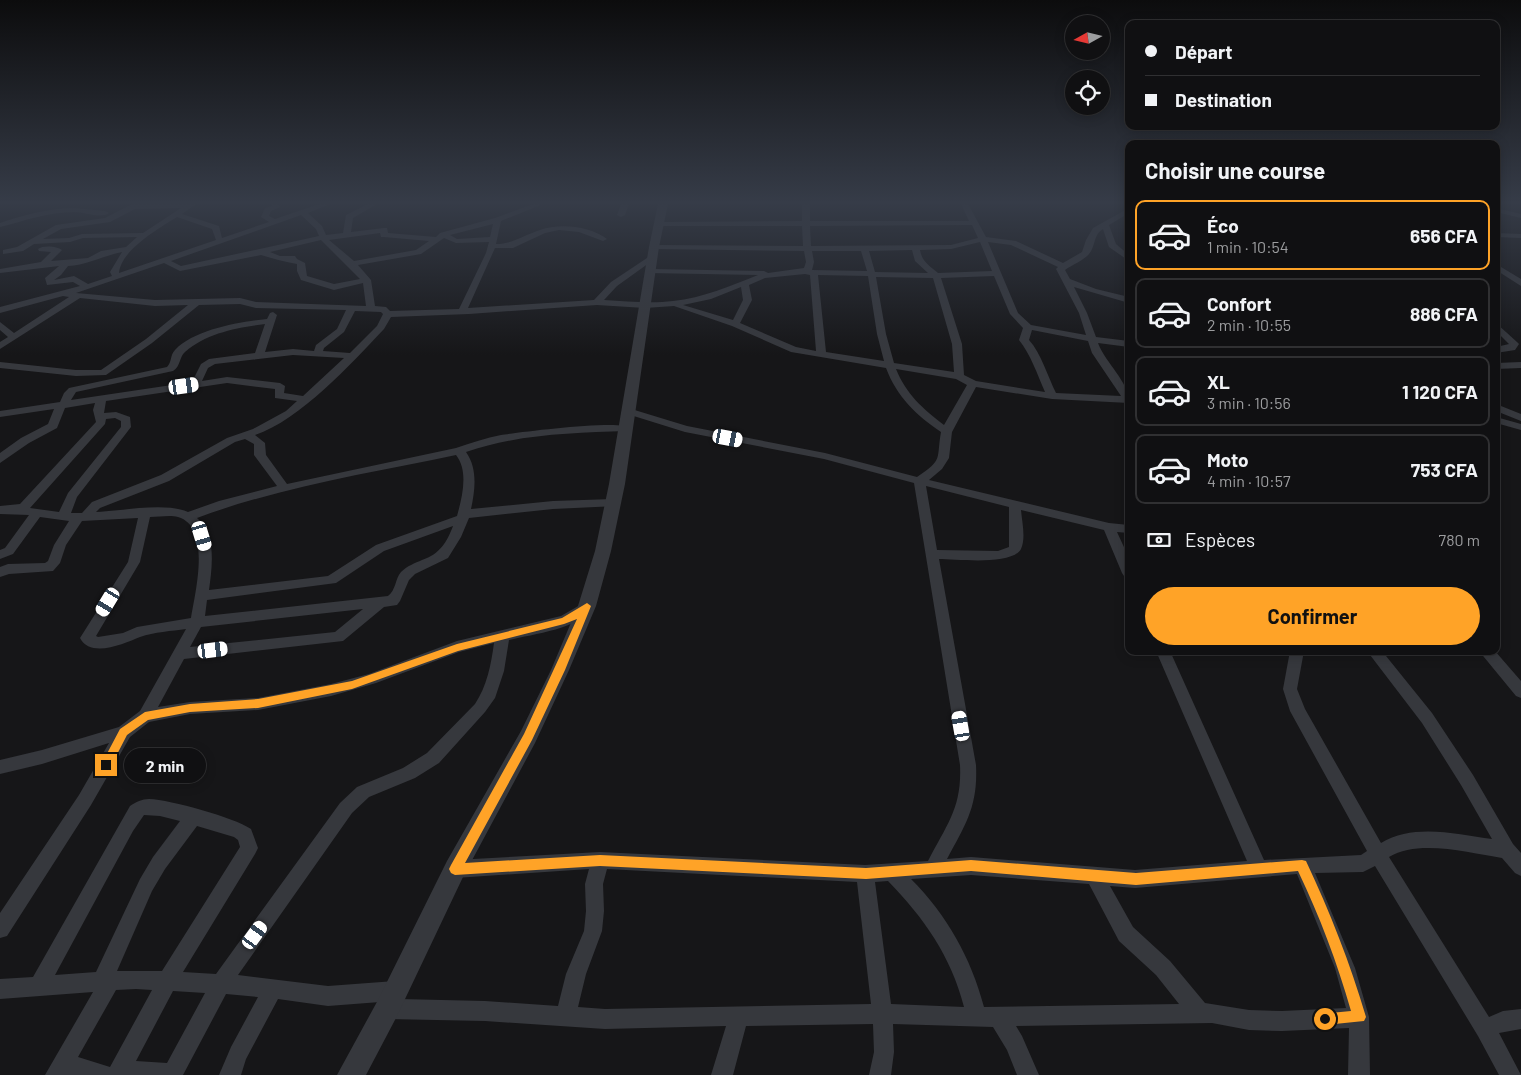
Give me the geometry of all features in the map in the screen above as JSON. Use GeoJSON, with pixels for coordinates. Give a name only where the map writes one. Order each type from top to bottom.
{"type":"FeatureCollection","features":[{"type":"Feature","properties":{"kind":"street"},"geometry":{"type":"LineString","coordinates":[[44,264],[54,254]]}},
{"type":"Feature","properties":{"kind":"street"},"geometry":{"type":"LineString","coordinates":[[0,271],[44,264],[64,265],[90,260],[102,254]]}},
{"type":"Feature","properties":{"kind":"street"},"geometry":{"type":"LineString","coordinates":[[117,276],[114,272],[123,254]]}},
{"type":"Feature","properties":{"kind":"street"},"geometry":{"type":"LineString","coordinates":[[0,310],[65,294],[183,254]]}},
{"type":"Feature","properties":{"kind":"street"},"geometry":{"type":"LineString","coordinates":[[216,254],[219,260]]}},
{"type":"Feature","properties":{"kind":"street"},"geometry":{"type":"LineString","coordinates":[[166,260],[180,269],[250,254]]}},
{"type":"Feature","properties":{"kind":"street"},"geometry":{"type":"LineString","coordinates":[[268,254],[279,258],[292,258],[301,264],[304,278],[332,287],[367,280]]}},
{"type":"Feature","properties":{"kind":"street"},"geometry":{"type":"LineString","coordinates":[[341,254],[367,280],[370,292],[370,308]]}},
{"type":"Feature","properties":{"kind":"street"},"geometry":{"type":"LineString","coordinates":[[352,264],[406,254]]}},
{"type":"Feature","properties":{"kind":"street"},"geometry":{"type":"LineString","coordinates":[[462,311],[487,254]]}},
{"type":"Feature","properties":{"kind":"street"},"geometry":{"type":"LineString","coordinates":[[351,1075],[391,1000],[455,869],[528,737],[560,670],[587,606],[603,551],[613,503],[654,254]]}},
{"type":"Feature","properties":{"kind":"street"},"geometry":{"type":"LineString","coordinates":[[597,302],[614,284],[653,258],[712,254]]}},
{"type":"Feature","properties":{"kind":"street"},"geometry":{"type":"LineString","coordinates":[[808,254],[810,262],[808,269],[821,354]]}},
{"type":"Feature","properties":{"kind":"street"},"geometry":{"type":"LineString","coordinates":[[867,254],[872,273],[881,329],[891,365],[901,389],[924,416],[946,431]]}},
{"type":"Feature","properties":{"kind":"street"},"geometry":{"type":"LineString","coordinates":[[916,254],[919,261],[936,276],[957,344],[959,376]]}},
{"type":"Feature","properties":{"kind":"street"},"geometry":{"type":"LineString","coordinates":[[989,254],[1014,314],[1028,327],[1073,334],[1093,340],[1125,344]]}},
{"type":"Feature","properties":{"kind":"street"},"geometry":{"type":"LineString","coordinates":[[1037,254],[1062,266],[1075,261],[1084,254]]}},
{"type":"Feature","properties":{"kind":"street"},"geometry":{"type":"LineString","coordinates":[[653,258],[778,274]]}},
{"type":"Feature","properties":{"kind":"street"},"geometry":{"type":"LineString","coordinates":[[64,265],[58,273],[49,278],[50,283],[74,279],[87,287]]}},
{"type":"Feature","properties":{"kind":"street"},"geometry":{"type":"LineString","coordinates":[[1062,266],[1060,269],[1083,313],[1096,353],[1125,396]]}},
{"type":"Feature","properties":{"kind":"street"},"geometry":{"type":"LineString","coordinates":[[1500,270],[1521,283]]}},
{"type":"Feature","properties":{"kind":"street"},"geometry":{"type":"LineString","coordinates":[[65,294],[156,303],[195,304],[240,301],[256,304],[370,308],[383,309],[388,314],[597,302],[646,305],[673,304],[708,297],[764,276],[778,274],[809,272],[936,276],[997,273]]}},
{"type":"Feature","properties":{"kind":"street"},"geometry":{"type":"LineString","coordinates":[[1066,281],[1093,292],[1125,299]]}},
{"type":"Feature","properties":{"kind":"street"},"geometry":{"type":"LineString","coordinates":[[735,324],[748,302],[748,291],[744,284]]}},
{"type":"Feature","properties":{"kind":"street"},"geometry":{"type":"LineString","coordinates":[[0,346],[77,296]]}},
{"type":"Feature","properties":{"kind":"street"},"geometry":{"type":"LineString","coordinates":[[1,366],[66,372],[103,373],[195,304]]}},
{"type":"Feature","properties":{"kind":"street"},"geometry":{"type":"LineString","coordinates":[[259,356],[276,304]]}},
{"type":"Feature","properties":{"kind":"street"},"geometry":{"type":"LineString","coordinates":[[673,304],[735,324],[790,349],[959,376],[973,384],[1052,396],[1125,400]]}},
{"type":"Feature","properties":{"kind":"street"},"geometry":{"type":"LineString","coordinates":[[318,353],[320,347],[341,330],[352,307]]}},
{"type":"Feature","properties":{"kind":"street"},"geometry":{"type":"LineString","coordinates":[[0,572],[8,569],[48,568],[54,563],[54,556],[59,547],[82,517],[96,506],[165,478],[200,457],[278,420],[307,399],[372,337],[388,314]]}},
{"type":"Feature","properties":{"kind":"street"},"geometry":{"type":"LineString","coordinates":[[0,460],[5,454],[41,430],[53,426],[62,405],[73,390],[170,370],[174,366],[178,352],[188,344],[210,334],[248,323],[271,321]]}},
{"type":"Feature","properties":{"kind":"street"},"geometry":{"type":"LineString","coordinates":[[0,325],[13,337]]}},
{"type":"Feature","properties":{"kind":"street"},"geometry":{"type":"LineString","coordinates":[[1028,327],[1024,340],[1032,349],[1034,358],[1052,396]]}},
{"type":"Feature","properties":{"kind":"street"},"geometry":{"type":"LineString","coordinates":[[1500,330],[1514,344],[1512,348],[1500,350]]}},
{"type":"Feature","properties":{"kind":"street"},"geometry":{"type":"LineString","coordinates":[[196,384],[202,368],[209,362],[293,352],[352,356]]}},
{"type":"Feature","properties":{"kind":"street"},"geometry":{"type":"LineString","coordinates":[[1500,366],[1521,365]]}},
{"type":"Feature","properties":{"kind":"street"},"geometry":{"type":"LineString","coordinates":[[0,414],[232,380],[258,385],[280,386],[279,396],[307,399]]}},
{"type":"Feature","properties":{"kind":"street"},"geometry":{"type":"LineString","coordinates":[[919,481],[931,473],[943,460],[946,431],[973,384]]}},
{"type":"Feature","properties":{"kind":"street"},"geometry":{"type":"LineString","coordinates":[[0,510],[24,507],[101,422],[98,410],[101,400]]}},
{"type":"Feature","properties":{"kind":"street"},"geometry":{"type":"LineString","coordinates":[[1500,409],[1521,418]]}},
{"type":"Feature","properties":{"kind":"street"},"geometry":{"type":"LineString","coordinates":[[63,517],[72,496],[126,427],[126,419],[116,415],[100,416]]}},
{"type":"Feature","properties":{"kind":"street"},"geometry":{"type":"LineString","coordinates":[[188,517],[223,504],[284,488],[459,451],[482,442],[627,419],[825,456],[1109,527],[1125,529]]}},
{"type":"Feature","properties":{"kind":"street"},"geometry":{"type":"LineString","coordinates":[[1500,421],[1521,426]]}},
{"type":"Feature","properties":{"kind":"street"},"geometry":{"type":"LineString","coordinates":[[246,434],[259,443],[260,455],[284,488]]}},
{"type":"Feature","properties":{"kind":"street"},"geometry":{"type":"LineString","coordinates":[[145,514],[132,566],[86,638],[97,643],[127,638],[137,632],[197,622],[392,601],[398,596],[404,579],[414,568],[444,554],[464,516],[468,464],[459,451]]}},
{"type":"Feature","properties":{"kind":"street"},"geometry":{"type":"LineString","coordinates":[[919,481],[968,765],[968,787],[964,810],[934,867]]}},
{"type":"Feature","properties":{"kind":"street"},"geometry":{"type":"LineString","coordinates":[[201,596],[330,580],[380,548],[464,516],[553,505],[613,503]]}},
{"type":"Feature","properties":{"kind":"street"},"geometry":{"type":"LineString","coordinates":[[931,554],[1008,554],[1014,549],[1016,542],[1015,504]]}},
{"type":"Feature","properties":{"kind":"street"},"geometry":{"type":"LineString","coordinates":[[0,767],[42,757],[124,732],[145,716],[197,622],[205,573],[205,547],[198,526],[188,517],[179,513],[63,517],[14,509]]}},
{"type":"Feature","properties":{"kind":"street"},"geometry":{"type":"LineString","coordinates":[[0,555],[8,551],[36,514]]}},
{"type":"Feature","properties":{"kind":"street"},"geometry":{"type":"LineString","coordinates":[[1109,527],[1125,564]]}},
{"type":"Feature","properties":{"kind":"street"},"geometry":{"type":"LineString","coordinates":[[180,654],[338,637],[381,602]]}},
{"type":"Feature","properties":{"kind":"street"},"geometry":{"type":"LineString","coordinates":[[145,716],[190,708],[258,704],[332,690],[371,679],[450,650],[564,621],[574,617],[587,606]]}},
{"type":"Feature","properties":{"kind":"street"},"geometry":{"type":"LineString","coordinates":[[192,817],[146,885],[106,980],[59,1068],[113,1074],[172,1074],[221,983],[346,808],[363,792],[409,773],[433,758],[480,708],[487,698],[497,671],[502,637]]}},
{"type":"Feature","properties":{"kind":"street"},"geometry":{"type":"LineString","coordinates":[[1165,655],[1211,761],[1238,817],[1259,869]]}},
{"type":"Feature","properties":{"kind":"street"},"geometry":{"type":"LineString","coordinates":[[1296,655],[1290,690],[1298,711],[1378,856],[1485,1029],[1510,1075]]}},
{"type":"Feature","properties":{"kind":"street"},"geometry":{"type":"LineString","coordinates":[[1377,655],[1427,718],[1467,780],[1507,850],[1521,867]]}},
{"type":"Feature","properties":{"kind":"street"},"geometry":{"type":"LineString","coordinates":[[1490,655],[1507,673],[1521,692]]}},
{"type":"Feature","properties":{"kind":"street"},"geometry":{"type":"LineString","coordinates":[[0,929],[80,808],[124,732]]}},
{"type":"Feature","properties":{"kind":"street"},"geometry":{"type":"LineString","coordinates":[[39,986],[135,813],[146,806],[192,817],[239,831],[245,835],[249,848],[113,1074]]}},
{"type":"Feature","properties":{"kind":"street"},"geometry":{"type":"LineString","coordinates":[[455,869],[600,860],[866,874],[934,867],[996,867],[1095,877],[1136,879],[1302,865],[1363,863],[1378,856],[1393,845],[1415,840],[1445,841],[1507,850]]}},
{"type":"Feature","properties":{"kind":"street"},"geometry":{"type":"LineString","coordinates":[[566,1016],[576,974],[593,931],[595,911],[594,884],[600,860]]}},
{"type":"Feature","properties":{"kind":"street"},"geometry":{"type":"LineString","coordinates":[[1302,865],[1322,909],[1345,968],[1359,1017],[1359,1075]]}},
{"type":"Feature","properties":{"kind":"street"},"geometry":{"type":"LineString","coordinates":[[892,872],[910,890],[951,943],[970,986],[977,1017]]}},
{"type":"Feature","properties":{"kind":"street"},"geometry":{"type":"LineString","coordinates":[[866,874],[883,1014],[884,1052],[880,1075]]}},
{"type":"Feature","properties":{"kind":"street"},"geometry":{"type":"LineString","coordinates":[[1095,877],[1126,934],[1163,968],[1200,1013]]}},
{"type":"Feature","properties":{"kind":"street"},"geometry":{"type":"LineString","coordinates":[[0,989],[106,980],[168,980],[221,983],[328,996],[391,1000],[484,1011],[605,1019],[883,1014],[977,1017],[1200,1013],[1212,1013],[1249,1020],[1282,1021],[1359,1017]]}},
{"type":"Feature","properties":{"kind":"street"},"geometry":{"type":"LineString","coordinates":[[230,1075],[238,1054],[272,990]]}},
{"type":"Feature","properties":{"kind":"street"},"geometry":{"type":"LineString","coordinates":[[722,1075],[739,1016]]}},
{"type":"Feature","properties":{"kind":"street"},"geometry":{"type":"LineString","coordinates":[[998,1016],[1015,1043],[1028,1075]]}},
{"type":"Feature","properties":{"kind":"street"},"geometry":{"type":"LineString","coordinates":[[1485,1029],[1503,1021],[1521,1019]]}},
{"type":"Feature","properties":{"kind":"route"},"geometry":{"type":"LineString","coordinates":[[106,765],[124,732],[145,716],[171,710],[258,704],[352,685],[457,647],[564,621],[574,617],[587,606],[560,670],[528,737],[455,869],[600,860],[866,874],[934,867],[971,866],[1136,879],[1302,865],[1322,909],[1345,968],[1359,1017],[1325,1019]]}}]}
